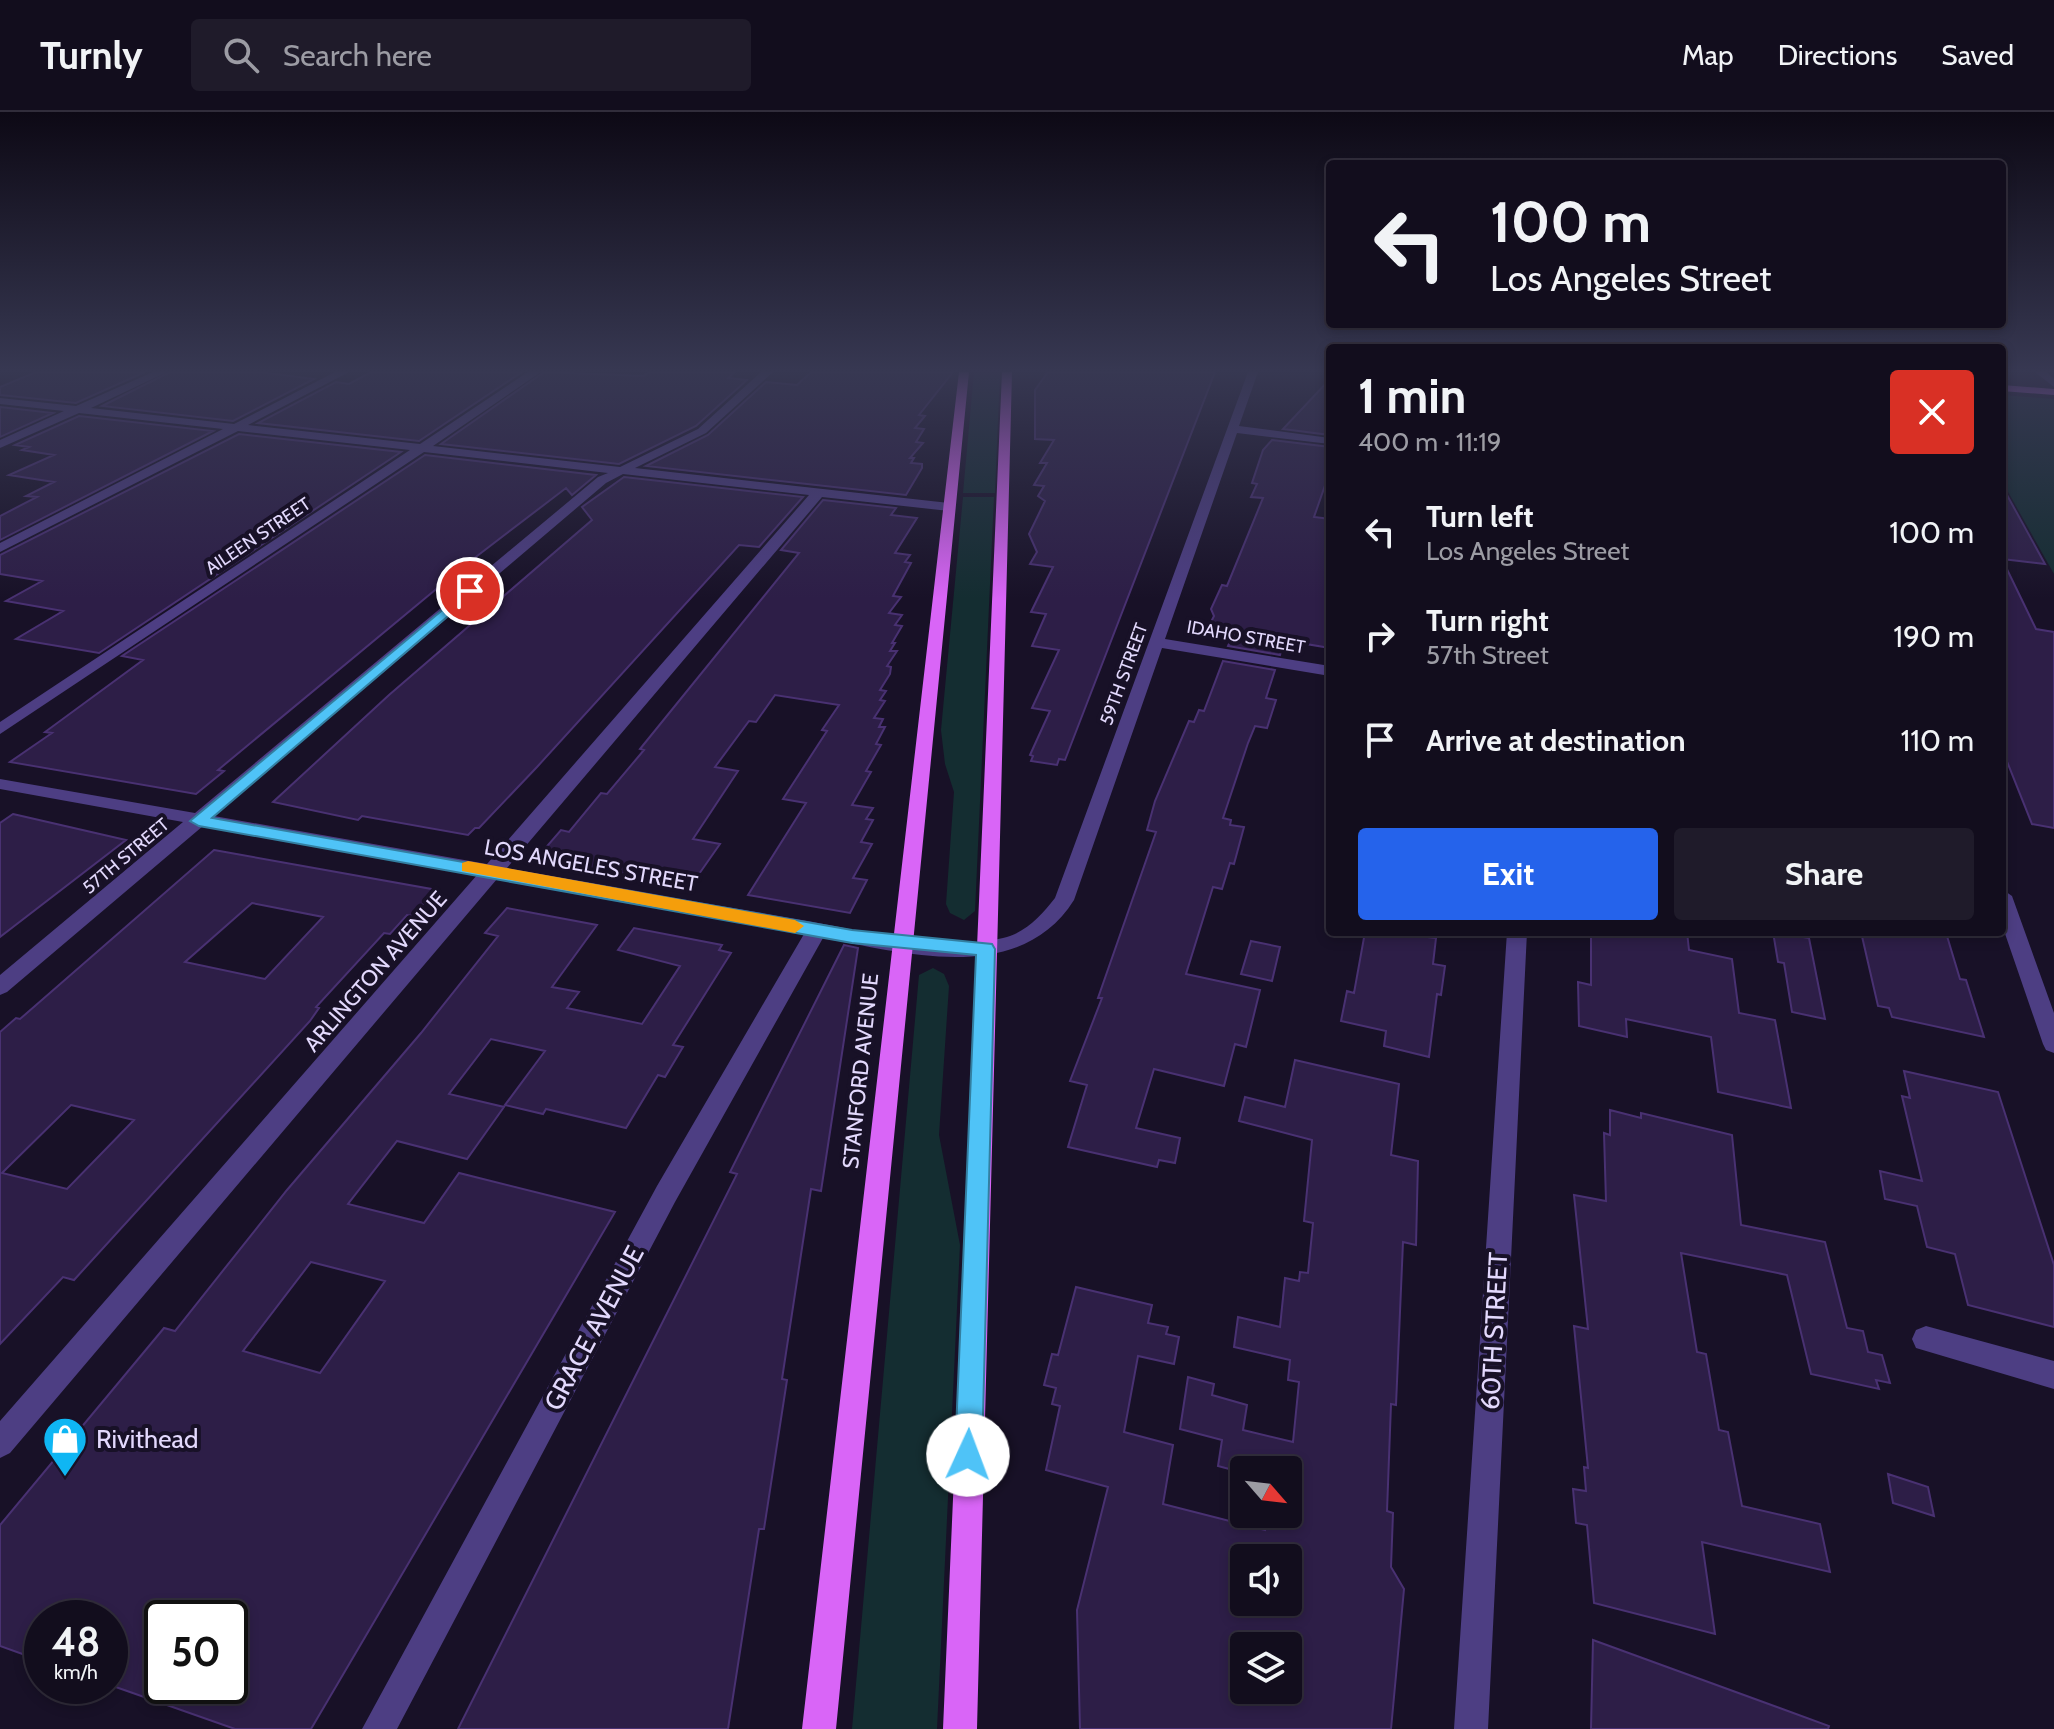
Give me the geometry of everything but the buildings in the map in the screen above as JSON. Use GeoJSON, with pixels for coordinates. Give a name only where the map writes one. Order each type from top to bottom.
{"type":"FeatureCollection","features":[{"type":"Feature","properties":{"kind":"main road","name":"STANFORD AVENUE"},"geometry":{"type":"LineString","coordinates":[[819,1729],[956,447]]}},
{"type":"Feature","properties":{"kind":"main road"},"geometry":{"type":"LineString","coordinates":[[960,1729],[1004,447]]}},
{"type":"Feature","properties":{"kind":"street"},"geometry":{"type":"LineString","coordinates":[[0,548],[198,447]]}},
{"type":"Feature","properties":{"kind":"street"},"geometry":{"type":"LineString","coordinates":[[406,447],[949,507]]}},
{"type":"Feature","properties":{"kind":"street","name":"57TH STREET"},"geometry":{"type":"LineString","coordinates":[[0,987],[602,480],[669,447]]}},
{"type":"Feature","properties":{"kind":"street","name":"59TH STREET"},"geometry":{"type":"LineString","coordinates":[[986,949],[1018,941],[1035,931],[1064,900],[1226,447]]}},
{"type":"Feature","properties":{"kind":"street","name":"AILEEN STREET"},"geometry":{"type":"LineString","coordinates":[[0,729],[420,449]]}},
{"type":"Feature","properties":{"kind":"street","name":"ARLINGTON AVENUE"},"geometry":{"type":"LineString","coordinates":[[0,1443],[818,493]]}},
{"type":"Feature","properties":{"kind":"street","name":"IDAHO STREET"},"geometry":{"type":"LineString","coordinates":[[1156,642],[1326,670]]}},
{"type":"Feature","properties":{"kind":"street","name":"LOS ANGELES STREET"},"geometry":{"type":"LineString","coordinates":[[0,784],[817,930],[902,943],[986,949]]}},
{"type":"Feature","properties":{"kind":"street"},"geometry":{"type":"LineString","coordinates":[[2006,907],[2054,1044]]}},
{"type":"Feature","properties":{"kind":"street","name":"GRACE AVENUE"},"geometry":{"type":"LineString","coordinates":[[379,1729],[666,1194],[817,930]]}},
{"type":"Feature","properties":{"kind":"street","name":"60TH STREET"},"geometry":{"type":"LineString","coordinates":[[1471,1729],[1517,936]]}},
{"type":"Feature","properties":{"kind":"street"},"geometry":{"type":"LineString","coordinates":[[1926,1339],[2054,1375]]}},
{"type":"Feature","properties":{"kind":"green space"},"geometry":{"type":"Polygon","coordinates":[[[967,447],[997,447],[995,493],[963,493],[967,447]]]}},
{"type":"Feature","properties":{"kind":"green space"},"geometry":{"type":"Polygon","coordinates":[[[2006,447],[2054,447],[2054,574],[2006,488],[2006,447]]]}},
{"type":"Feature","properties":{"kind":"green space"},"geometry":{"type":"Polygon","coordinates":[[[963,497],[994,497],[975,911],[964,920],[950,913],[946,904],[954,792],[945,764],[941,730],[963,497]]]}},
{"type":"Feature","properties":{"kind":"green space"},"geometry":{"type":"Polygon","coordinates":[[[933,968],[944,974],[949,986],[939,1135],[960,1245],[937,1729],[852,1729],[919,975],[933,968]]]}},
{"type":"Feature","properties":{"kind":"slow traffic"},"geometry":{"type":"LineString","coordinates":[[468,867],[795,926]]}},
{"type":"Feature","properties":{"kind":"place","name":"Rivithead"},"geometry":{"type":"Point","coordinates":[65,1478]}},
{"type":"Feature","properties":{"kind":"route"},"geometry":{"type":"LineString","coordinates":[[470,591],[199,821],[852,937],[986,949],[968,1455]]}}]}
